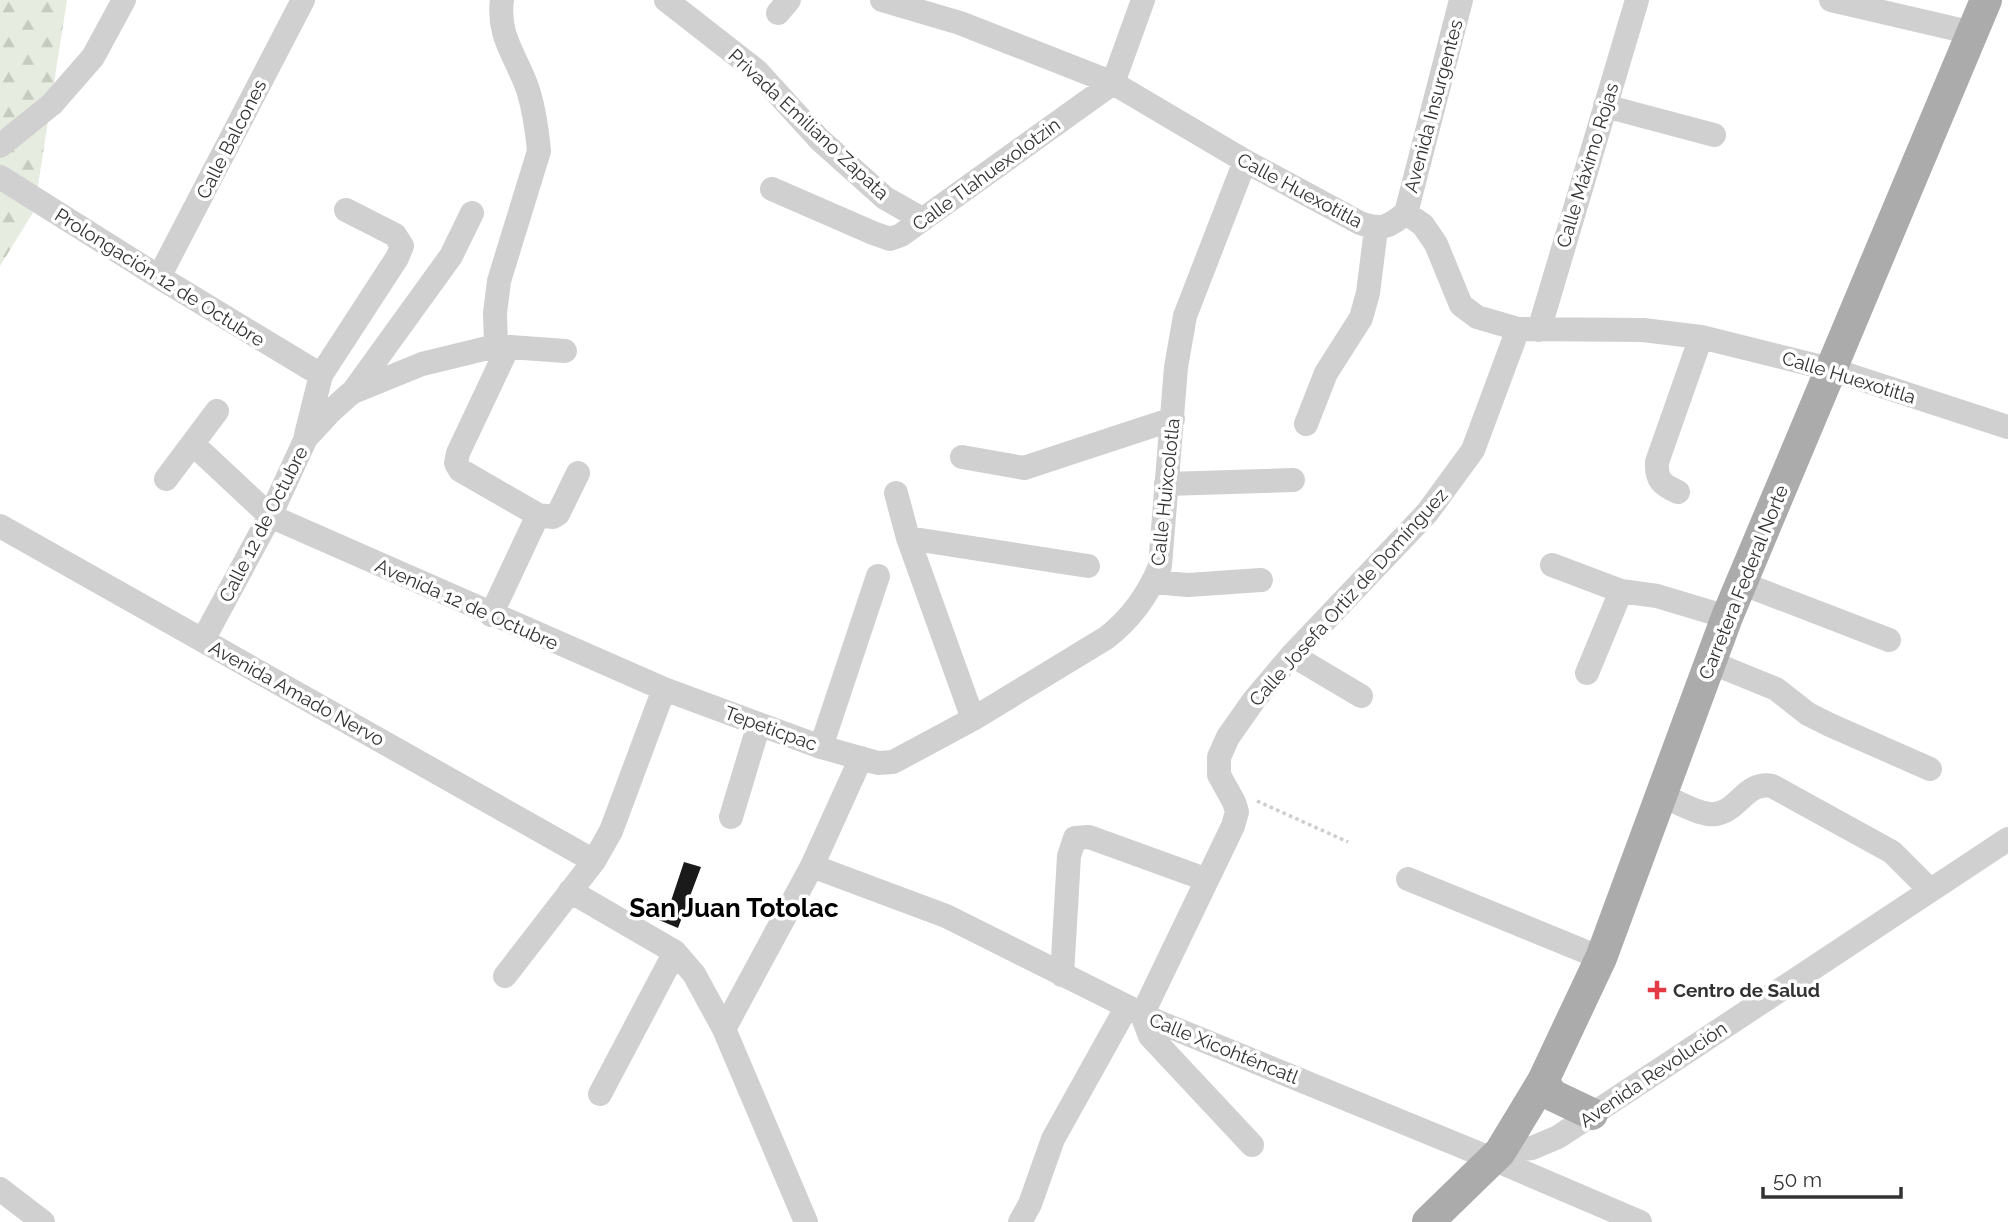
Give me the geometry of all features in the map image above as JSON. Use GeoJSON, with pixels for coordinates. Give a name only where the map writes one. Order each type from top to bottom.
{"type":"FeatureCollection","features":[{"type":"Feature","properties":{"kind":"main road","name":"Carretera Federal Norte"},"geometry":{"type":"LineString","coordinates":[[1429,1222],[1498,1156],[1543,1081],[1601,958],[1727,617],[1986,0]]}},
{"type":"Feature","properties":{"kind":"main road"},"geometry":{"type":"LineString","coordinates":[[1543,1081],[1552,1095],[1592,1114]]}},
{"type":"Feature","properties":{"kind":"street"},"geometry":{"type":"LineString","coordinates":[[0,146],[52,104],[93,57],[124,0]]}},
{"type":"Feature","properties":{"kind":"street","name":"Calle Balcones"},"geometry":{"type":"LineString","coordinates":[[159,277],[303,0]]}},
{"type":"Feature","properties":{"kind":"street"},"geometry":{"type":"LineString","coordinates":[[502,0],[502,26],[510,52],[527,88],[539,151],[499,281],[495,313],[502,346],[456,463],[460,470],[538,516],[553,517],[558,514],[578,473]]}},
{"type":"Feature","properties":{"kind":"street","name":"Privada Emiliano Zapata"},"geometry":{"type":"LineString","coordinates":[[666,0],[757,71],[820,140],[885,198],[922,219]]}},
{"type":"Feature","properties":{"kind":"street","name":"Calle Huexotitla"},"geometry":{"type":"LineString","coordinates":[[882,0],[960,23],[1113,83],[1245,161],[1360,223],[1377,229],[1392,224],[1406,213],[1423,225],[1436,244],[1461,305],[1477,317],[1528,330],[1643,330],[1701,337],[1830,369],[2008,427]]}},
{"type":"Feature","properties":{"kind":"street"},"geometry":{"type":"LineString","coordinates":[[1113,83],[1143,0]]}},
{"type":"Feature","properties":{"kind":"street","name":"Avenida Insurgentes"},"geometry":{"type":"LineString","coordinates":[[1406,213],[1461,0]]}},
{"type":"Feature","properties":{"kind":"street","name":"Calle Máximo Rojas"},"geometry":{"type":"LineString","coordinates":[[1528,330],[1605,106],[1637,0]]}},
{"type":"Feature","properties":{"kind":"street"},"geometry":{"type":"LineString","coordinates":[[1831,0],[1973,33]]}},
{"type":"Feature","properties":{"kind":"street","name":"Calle Tlahuexolotzin"},"geometry":{"type":"LineString","coordinates":[[772,189],[890,239],[901,234],[1113,83]]}},
{"type":"Feature","properties":{"kind":"street"},"geometry":{"type":"LineString","coordinates":[[1605,106],[1714,135]]}},
{"type":"Feature","properties":{"kind":"street","name":"Calle Huixcolotla"},"geometry":{"type":"LineString","coordinates":[[869,760],[885,763],[899,759],[973,719],[1107,638],[1124,625],[1153,582],[1160,566],[1176,367],[1185,316],[1245,161]]}},
{"type":"Feature","properties":{"kind":"street","name":"Prolongación 12 de Octubre"},"geometry":{"type":"LineString","coordinates":[[0,177],[321,375]]}},
{"type":"Feature","properties":{"kind":"street"},"geometry":{"type":"LineString","coordinates":[[306,438],[321,375],[397,258],[402,246],[395,236],[346,210]]}},
{"type":"Feature","properties":{"kind":"street"},"geometry":{"type":"LineString","coordinates":[[351,393],[451,256],[472,213]]}},
{"type":"Feature","properties":{"kind":"street"},"geometry":{"type":"LineString","coordinates":[[1306,424],[1326,373],[1361,318],[1368,293],[1377,229]]}},
{"type":"Feature","properties":{"kind":"street","name":"Calle Josefa Ortiz de Domínguez"},"geometry":{"type":"LineString","coordinates":[[1234,802],[1219,775],[1219,757],[1234,727],[1292,655],[1427,513],[1473,450],[1528,330]]}},
{"type":"Feature","properties":{"kind":"street"},"geometry":{"type":"LineString","coordinates":[[1678,492],[1663,485],[1657,476],[1657,462],[1701,337]]}},
{"type":"Feature","properties":{"kind":"street","name":"Calle 12 de Octubre"},"geometry":{"type":"LineString","coordinates":[[203,640],[270,516],[306,438],[351,393],[422,364],[502,346],[565,351]]}},
{"type":"Feature","properties":{"kind":"street"},"geometry":{"type":"LineString","coordinates":[[166,479],[217,411]]}},
{"type":"Feature","properties":{"kind":"street"},"geometry":{"type":"LineString","coordinates":[[962,457],[1024,468],[1173,419]]}},
{"type":"Feature","properties":{"kind":"street"},"geometry":{"type":"LineString","coordinates":[[193,444],[270,516]]}},
{"type":"Feature","properties":{"kind":"street"},"geometry":{"type":"LineString","coordinates":[[1166,484],[1293,480]]}},
{"type":"Feature","properties":{"kind":"street"},"geometry":{"type":"LineString","coordinates":[[896,493],[908,538],[973,719]]}},
{"type":"Feature","properties":{"kind":"street","name":"Avenida 12 de Octubre"},"geometry":{"type":"LineString","coordinates":[[270,516],[664,690]]}},
{"type":"Feature","properties":{"kind":"street"},"geometry":{"type":"LineString","coordinates":[[491,615],[538,516]]}},
{"type":"Feature","properties":{"kind":"street","name":"Avenida Amado Nervo"},"geometry":{"type":"LineString","coordinates":[[0,526],[594,860]]}},
{"type":"Feature","properties":{"kind":"street"},"geometry":{"type":"LineString","coordinates":[[908,538],[1088,566]]}},
{"type":"Feature","properties":{"kind":"street"},"geometry":{"type":"LineString","coordinates":[[1552,565],[1621,591],[1657,596],[1727,617]]}},
{"type":"Feature","properties":{"kind":"street"},"geometry":{"type":"LineString","coordinates":[[821,747],[878,576]]}},
{"type":"Feature","properties":{"kind":"street"},"geometry":{"type":"LineString","coordinates":[[1153,582],[1188,585],[1261,580]]}},
{"type":"Feature","properties":{"kind":"street"},"geometry":{"type":"LineString","coordinates":[[1741,583],[1889,640]]}},
{"type":"Feature","properties":{"kind":"street"},"geometry":{"type":"LineString","coordinates":[[1587,673],[1621,591]]}},
{"type":"Feature","properties":{"kind":"street"},"geometry":{"type":"LineString","coordinates":[[1292,655],[1361,696]]}},
{"type":"Feature","properties":{"kind":"street"},"geometry":{"type":"LineString","coordinates":[[1710,662],[1776,689],[1808,714],[1930,769]]}},
{"type":"Feature","properties":{"kind":"street"},"geometry":{"type":"LineString","coordinates":[[505,976],[594,860],[611,831],[664,690]]}},
{"type":"Feature","properties":{"kind":"street","name":"Tepeticpac"},"geometry":{"type":"LineString","coordinates":[[664,690],[821,747],[869,760]]}},
{"type":"Feature","properties":{"kind":"street"},"geometry":{"type":"LineString","coordinates":[[731,817],[759,724]]}},
{"type":"Feature","properties":{"kind":"street"},"geometry":{"type":"LineString","coordinates":[[724,1029],[869,760]]}},
{"type":"Feature","properties":{"kind":"street"},"geometry":{"type":"LineString","coordinates":[[1661,795],[1708,814],[1732,808],[1754,787],[1772,786],[1892,852],[1930,890]]}},
{"type":"Feature","properties":{"kind":"street"},"geometry":{"type":"LineString","coordinates":[[1020,1222],[1030,1204],[1053,1139],[1134,1011],[1233,826],[1237,812],[1234,802]]}},
{"type":"Feature","properties":{"kind":"street"},"geometry":{"type":"LineString","coordinates":[[1062,975],[1069,856],[1075,838],[1089,836],[1194,875]]}},
{"type":"Feature","properties":{"kind":"street","name":"Avenida Revolución"},"geometry":{"type":"LineString","coordinates":[[1498,1156],[1532,1148],[1558,1137],[2008,839]]}},
{"type":"Feature","properties":{"kind":"street","name":"Calle Xicohténcatl"},"geometry":{"type":"LineString","coordinates":[[812,866],[946,916],[1134,1011],[1498,1156],[1640,1222]]}},
{"type":"Feature","properties":{"kind":"street"},"geometry":{"type":"LineString","coordinates":[[1408,879],[1601,958]]}},
{"type":"Feature","properties":{"kind":"street"},"geometry":{"type":"LineString","coordinates":[[570,891],[675,952],[694,974],[724,1029],[806,1222]]}},
{"type":"Feature","properties":{"kind":"street"},"geometry":{"type":"LineString","coordinates":[[600,1094],[675,952]]}},
{"type":"Feature","properties":{"kind":"street"},"geometry":{"type":"LineString","coordinates":[[1134,1011],[1150,1036],[1252,1145]]}},
{"type":"Feature","properties":{"kind":"street"},"geometry":{"type":"LineString","coordinates":[[0,1189],[43,1222]]}},
{"type":"Feature","properties":{"kind":"path"},"geometry":{"type":"LineString","coordinates":[[1234,802],[1255,801],[1348,842]]}},
{"type":"Feature","properties":{"kind":"green space"},"geometry":{"type":"Polygon","coordinates":[[[0,0],[67,0],[34,211],[0,266],[0,0]]]}},
{"type":"Feature","properties":{"kind":"building"},"geometry":{"type":"Polygon","coordinates":[[[684,862],[701,867],[678,928],[640,912],[645,899],[669,907],[684,862]]]}},
{"type":"Feature","properties":{"kind":"place","name":"Centro de Salud"},"geometry":{"type":"Point","coordinates":[1657,990]}},
{"type":"Feature","properties":{"kind":"district","name":"San Juan Totolac"},"geometry":{"type":"Point","coordinates":[734,908]}}]}
